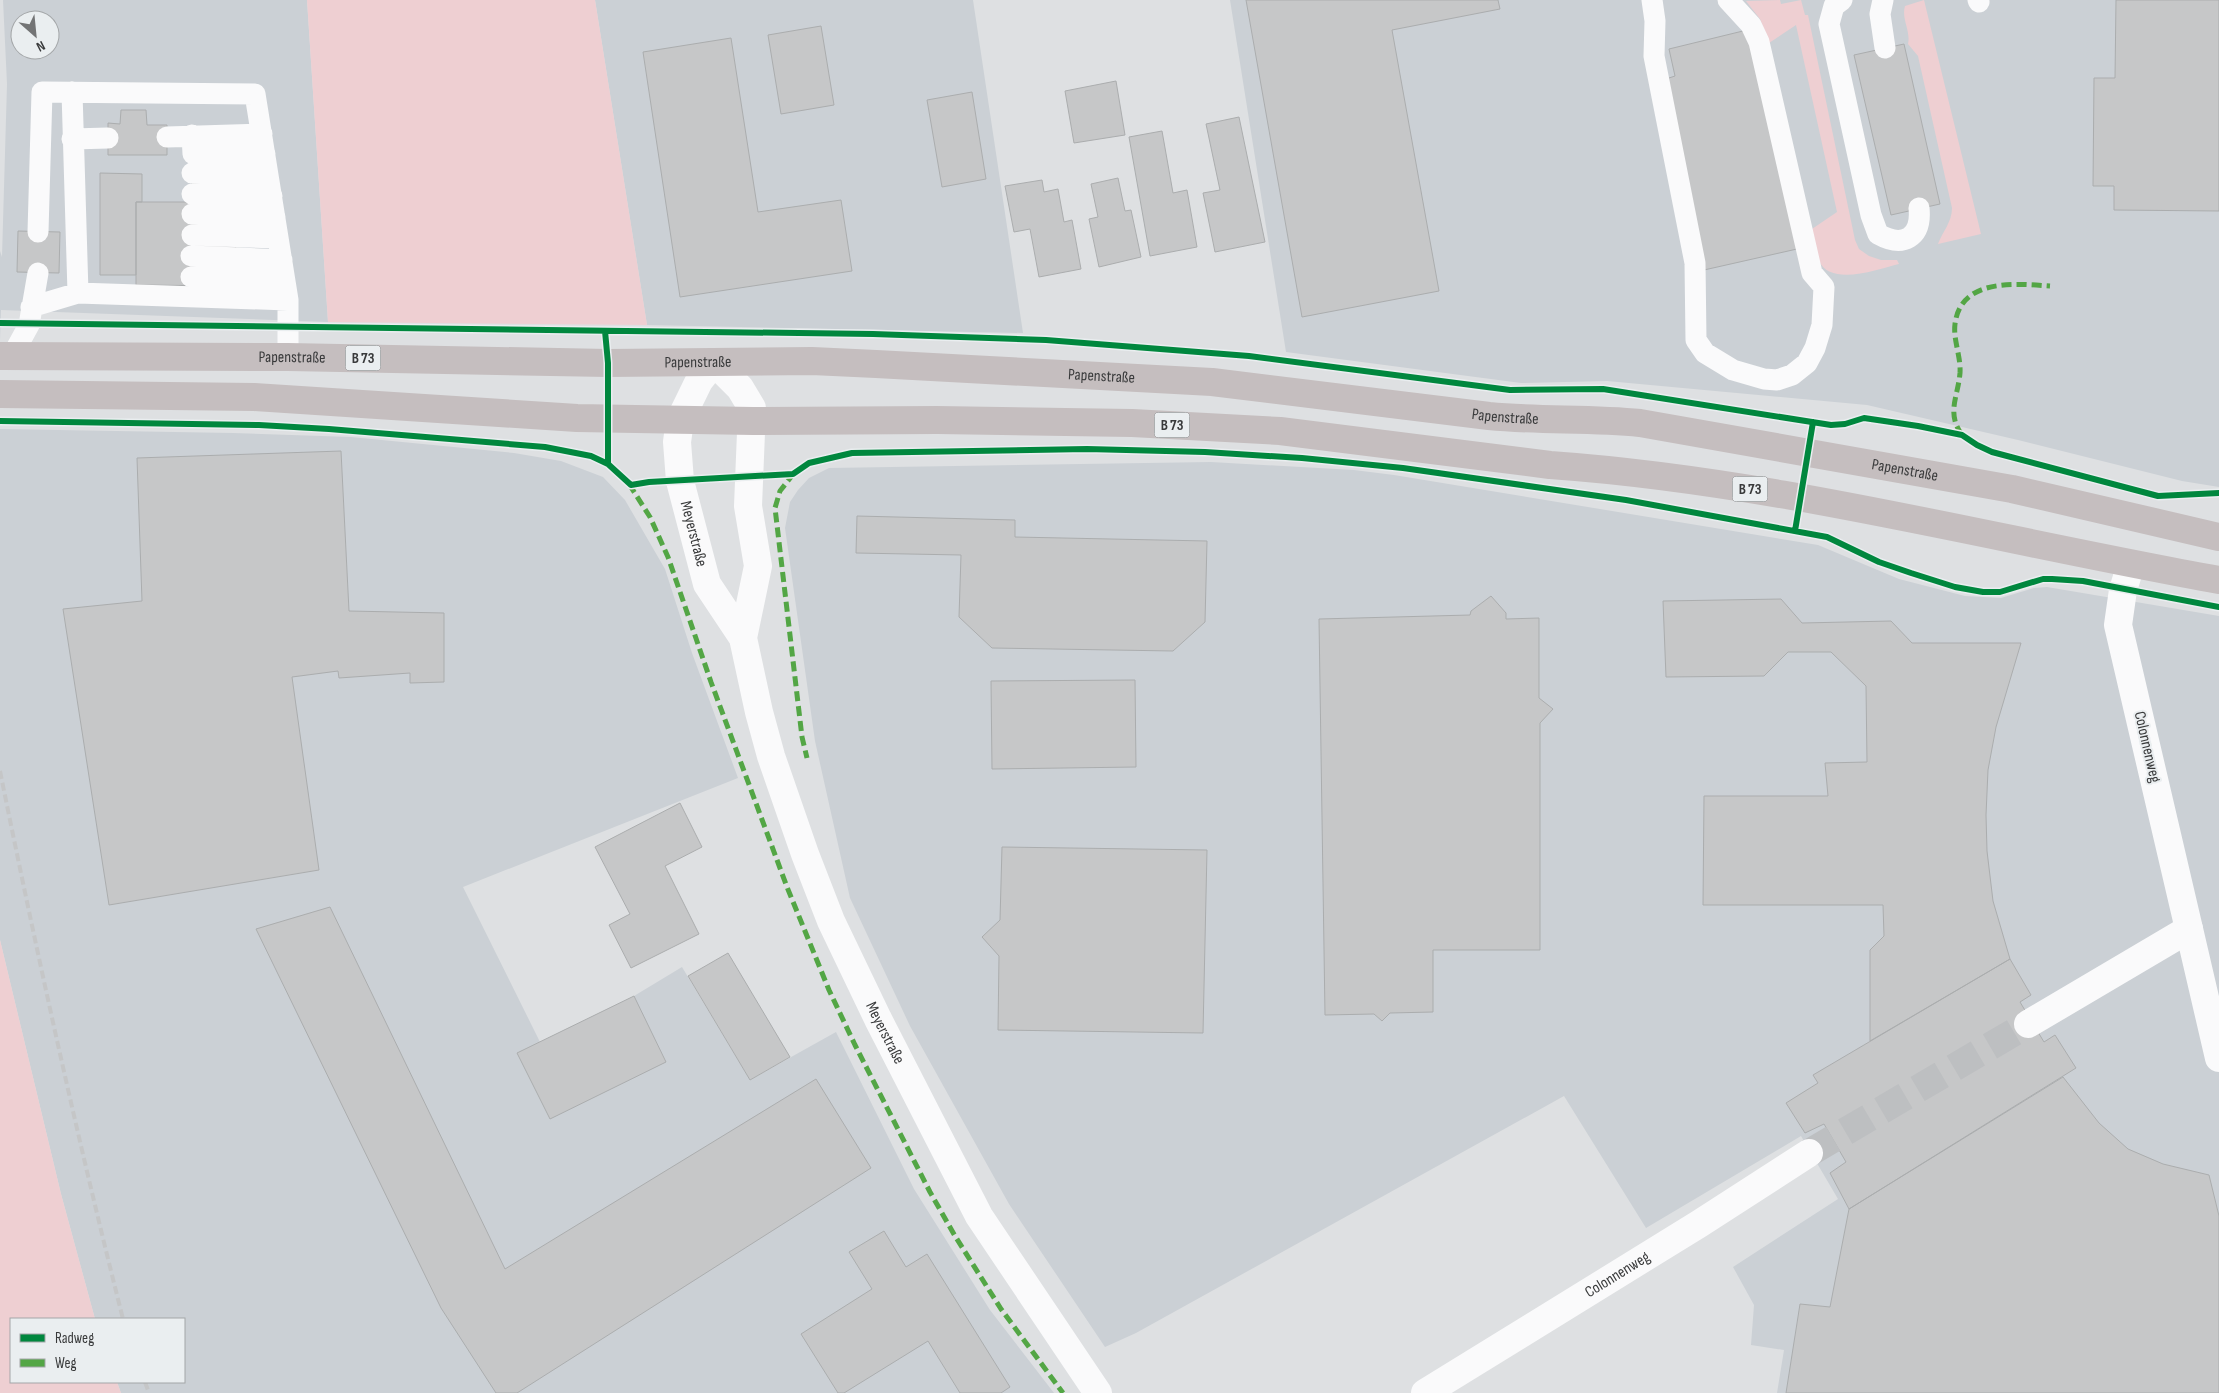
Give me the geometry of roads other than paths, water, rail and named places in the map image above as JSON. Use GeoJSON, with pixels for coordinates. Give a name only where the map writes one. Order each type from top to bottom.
{"type":"FeatureCollection","features":[{"type":"Feature","properties":{"kind":"main road","name":"Papenstraße"},"geometry":{"type":"LineString","coordinates":[[6,356],[288,357],[608,363],[812,361],[1212,382],[1498,417],[1640,423],[2012,489],[2219,537]]}},
{"type":"Feature","properties":{"kind":"main road","name":"B 73"},"geometry":{"type":"LineString","coordinates":[[0,394],[254,397],[577,418],[1132,423],[1280,431],[1550,465],[1588,467],[1780,492],[2131,564],[2219,580]]}},
{"type":"Feature","properties":{"kind":"street","name":"Meyerstraße"},"geometry":{"type":"LineString","coordinates":[[743,638],[758,566],[748,506],[748,476],[753,421],[752,408],[748,398],[740,388],[714,362],[699,381],[680,420],[678,442],[680,481],[707,584],[743,638],[759,712],[805,854],[831,921],[911,1087],[979,1216],[1098,1393]]}},
{"type":"Feature","properties":{"kind":"street","name":"Colonnenweg"},"geometry":{"type":"LineString","coordinates":[[2131,564],[2123,590],[2118,625],[2219,1058]]}},
{"type":"Feature","properties":{"kind":"street"},"geometry":{"type":"LineString","coordinates":[[2028,1024],[2190,929]]}},
{"type":"Feature","properties":{"kind":"street","name":"Colonnenweg"},"geometry":{"type":"LineString","coordinates":[[1425,1393],[1699,1224],[1809,1153]]}},
{"type":"Feature","properties":{"kind":"lane"},"geometry":{"type":"LineString","coordinates":[[1652,0],[1656,21],[1654,56],[1695,263],[1696,340],[1706,353],[1733,370],[1764,379],[1777,380],[1792,375],[1807,363],[1815,348],[1822,325],[1824,287],[1812,273],[1759,42],[1751,25],[1728,0]]}},
{"type":"Feature","properties":{"kind":"lane"},"geometry":{"type":"LineString","coordinates":[[1842,0],[1834,6],[1829,24],[1871,215],[1878,234],[1888,240],[1898,242],[1910,238],[1918,228],[1920,220],[1919,208]]}},
{"type":"Feature","properties":{"kind":"lane"},"geometry":{"type":"LineString","coordinates":[[1882,0],[1880,14],[1885,48]]}},
{"type":"Feature","properties":{"kind":"lane"},"geometry":{"type":"LineString","coordinates":[[38,232],[42,92],[255,94],[287,290],[288,357]]}},
{"type":"Feature","properties":{"kind":"lane"},"geometry":{"type":"LineString","coordinates":[[72,92],[78,293]]}},
{"type":"Feature","properties":{"kind":"lane"},"geometry":{"type":"LineString","coordinates":[[167,137],[192,135],[264,144]]}},
{"type":"Feature","properties":{"kind":"lane"},"geometry":{"type":"LineString","coordinates":[[72,139],[108,138]]}},
{"type":"Feature","properties":{"kind":"lane"},"geometry":{"type":"LineString","coordinates":[[192,173],[268,175]]}},
{"type":"Feature","properties":{"kind":"lane"},"geometry":{"type":"LineString","coordinates":[[272,196],[192,204],[275,218]]}},
{"type":"Feature","properties":{"kind":"lane"},"geometry":{"type":"LineString","coordinates":[[278,238],[192,246],[282,260]]}},
{"type":"Feature","properties":{"kind":"lane"},"geometry":{"type":"LineString","coordinates":[[6,356],[29,325],[38,273]]}},
{"type":"Feature","properties":{"kind":"lane"},"geometry":{"type":"LineString","coordinates":[[191,277],[287,290]]}},
{"type":"Feature","properties":{"kind":"lane"},"geometry":{"type":"LineString","coordinates":[[31,307],[78,293],[287,290]]}},
{"type":"Feature","properties":{"kind":"tunnel"},"geometry":{"type":"LineString","coordinates":[[1809,1153],[2028,1024]]}},
{"type":"Feature","properties":{"kind":"railway"},"geometry":{"type":"LineString","coordinates":[[0,771],[58,1045],[123,1318]]}},
{"type":"Feature","properties":{"kind":"railway"},"geometry":{"type":"LineString","coordinates":[[145,1383],[149,1393]]}}]}
